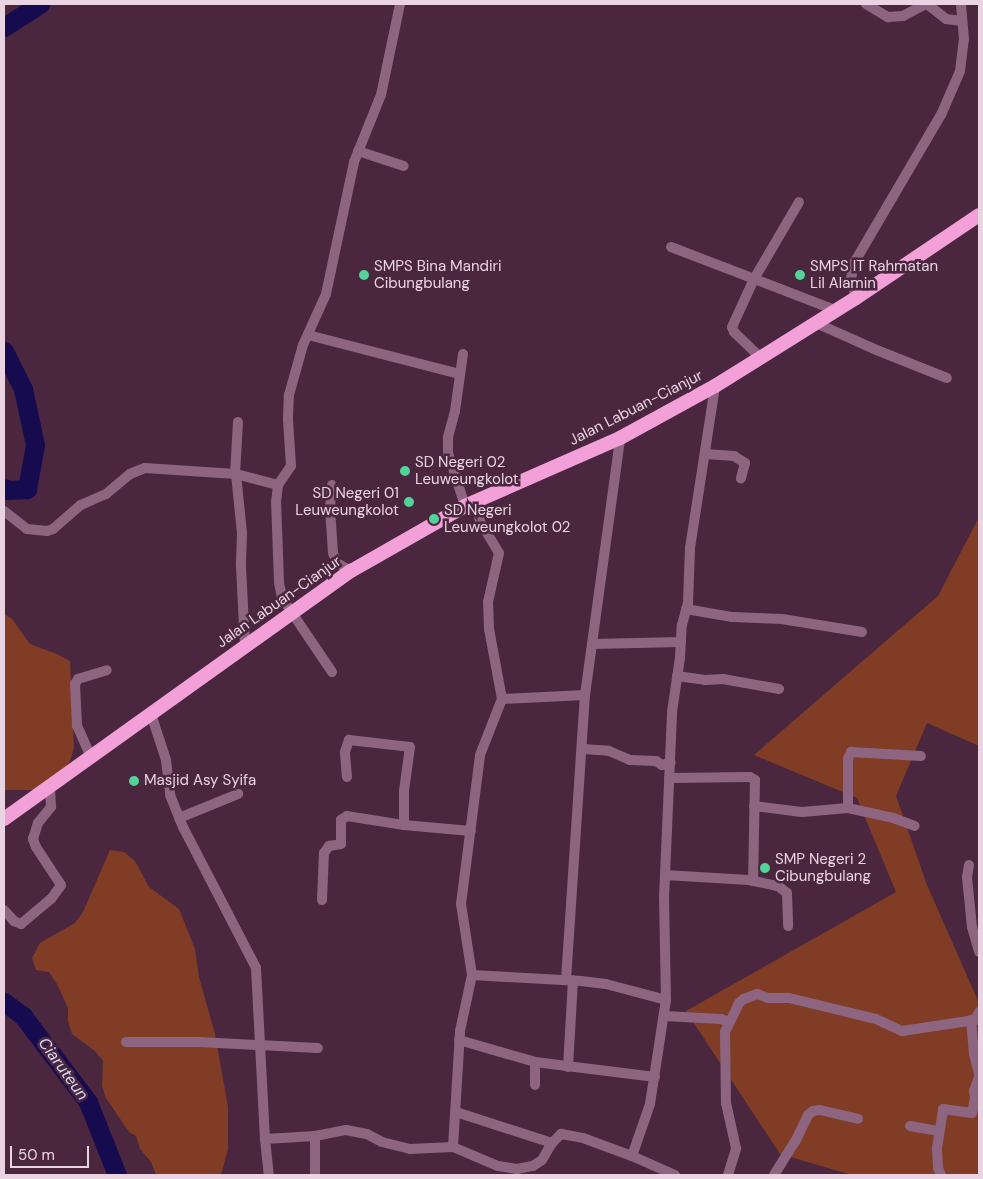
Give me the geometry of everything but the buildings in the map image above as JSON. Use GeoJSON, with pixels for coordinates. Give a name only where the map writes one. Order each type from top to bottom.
{"type":"FeatureCollection","features":[{"type":"Feature","properties":{"kind":"highway","name":"Jalan Labuan-Cianjur"},"geometry":{"type":"LineString","coordinates":[[4,819],[50,788],[292,611],[351,571],[470,504],[620,438],[716,386],[856,298],[979,215]]}},
{"type":"Feature","properties":{"kind":"street"},"geometry":{"type":"LineString","coordinates":[[332,672],[282,598],[276,502],[278,485],[291,466],[287,413],[289,395],[308,335],[326,294],[358,151],[367,133],[380,95],[400,4]]}},
{"type":"Feature","properties":{"kind":"street"},"geometry":{"type":"LineString","coordinates":[[866,4],[888,16],[903,16],[927,4],[946,19],[962,21]]}},
{"type":"Feature","properties":{"kind":"street"},"geometry":{"type":"LineString","coordinates":[[856,298],[851,279],[854,263],[941,115],[954,87],[963,56],[961,4]]}},
{"type":"Feature","properties":{"kind":"street"},"geometry":{"type":"LineString","coordinates":[[358,151],[404,166]]}},
{"type":"Feature","properties":{"kind":"street"},"geometry":{"type":"LineString","coordinates":[[761,358],[732,328],[754,280],[799,202]]}},
{"type":"Feature","properties":{"kind":"street"},"geometry":{"type":"LineString","coordinates":[[671,247],[835,310]]}},
{"type":"Feature","properties":{"kind":"street"},"geometry":{"type":"LineString","coordinates":[[816,323],[879,352],[947,378]]}},
{"type":"Feature","properties":{"kind":"street"},"geometry":{"type":"LineString","coordinates":[[308,335],[460,374]]}},
{"type":"Feature","properties":{"kind":"street"},"geometry":{"type":"LineString","coordinates":[[453,1147],[460,1040],[472,975],[461,904],[480,756],[502,699],[489,629],[488,602],[499,552],[470,504],[448,454],[448,438],[463,354]]}},
{"type":"Feature","properties":{"kind":"street"},"geometry":{"type":"LineString","coordinates":[[632,1156],[650,1104],[666,1000],[663,948],[672,712],[686,609],[690,548],[716,386]]}},
{"type":"Feature","properties":{"kind":"street"},"geometry":{"type":"LineString","coordinates":[[238,422],[235,474],[242,533],[241,566],[245,645]]}},
{"type":"Feature","properties":{"kind":"street"},"geometry":{"type":"LineString","coordinates":[[568,1067],[569,980],[585,695],[620,438]]}},
{"type":"Feature","properties":{"kind":"street"},"geometry":{"type":"LineString","coordinates":[[706,454],[734,456],[745,463],[741,478]]}},
{"type":"Feature","properties":{"kind":"street"},"geometry":{"type":"LineString","coordinates":[[4,511],[27,529],[47,531],[82,504],[106,494],[136,470],[145,468],[235,474],[278,485]]}},
{"type":"Feature","properties":{"kind":"street"},"geometry":{"type":"LineString","coordinates":[[332,485],[330,508],[334,552],[337,564],[351,571]]}},
{"type":"Feature","properties":{"kind":"street"},"geometry":{"type":"LineString","coordinates":[[686,609],[732,617],[782,620],[862,632]]}},
{"type":"Feature","properties":{"kind":"street"},"geometry":{"type":"LineString","coordinates":[[592,644],[681,642]]}},
{"type":"Feature","properties":{"kind":"street"},"geometry":{"type":"LineString","coordinates":[[91,757],[77,725],[75,684],[78,679],[107,670]]}},
{"type":"Feature","properties":{"kind":"street"},"geometry":{"type":"LineString","coordinates":[[677,676],[705,680],[723,679],[779,689]]}},
{"type":"Feature","properties":{"kind":"street"},"geometry":{"type":"LineString","coordinates":[[502,699],[585,695]]}},
{"type":"Feature","properties":{"kind":"street"},"geometry":{"type":"LineString","coordinates":[[151,714],[166,760],[170,795],[256,968],[265,1139],[269,1175]]}},
{"type":"Feature","properties":{"kind":"street"},"geometry":{"type":"LineString","coordinates":[[346,777],[345,752],[349,740],[410,747],[404,791],[404,825]]}},
{"type":"Feature","properties":{"kind":"street"},"geometry":{"type":"LineString","coordinates":[[583,749],[610,751],[630,760],[656,761],[662,764],[671,762]]}},
{"type":"Feature","properties":{"kind":"street"},"geometry":{"type":"LineString","coordinates":[[848,808],[848,759],[852,752],[921,756]]}},
{"type":"Feature","properties":{"kind":"street"},"geometry":{"type":"LineString","coordinates":[[669,778],[750,777],[756,784],[753,881]]}},
{"type":"Feature","properties":{"kind":"street"},"geometry":{"type":"LineString","coordinates":[[4,910],[14,921],[21,924],[42,908],[62,885],[36,847],[33,839],[38,823],[51,807],[50,788]]}},
{"type":"Feature","properties":{"kind":"street"},"geometry":{"type":"LineString","coordinates":[[180,818],[238,794]]}},
{"type":"Feature","properties":{"kind":"street"},"geometry":{"type":"LineString","coordinates":[[754,806],[802,812],[848,808],[893,818],[916,826]]}},
{"type":"Feature","properties":{"kind":"street"},"geometry":{"type":"LineString","coordinates":[[322,900],[324,853],[329,846],[341,844],[341,820],[346,816],[404,825],[471,831]]}},
{"type":"Feature","properties":{"kind":"street"},"geometry":{"type":"LineString","coordinates":[[969,865],[967,877],[972,927],[979,952]]}},
{"type":"Feature","properties":{"kind":"street"},"geometry":{"type":"LineString","coordinates":[[665,875],[753,881],[778,886],[787,893],[788,926]]}},
{"type":"Feature","properties":{"kind":"street"},"geometry":{"type":"LineString","coordinates":[[472,975],[569,980],[606,984],[666,1000]]}},
{"type":"Feature","properties":{"kind":"street"},"geometry":{"type":"LineString","coordinates":[[728,1175],[736,1148],[726,1103],[725,1032],[739,1003],[744,999],[757,994],[815,1003],[876,1019],[902,1031],[974,1020],[979,1012]]}},
{"type":"Feature","properties":{"kind":"street"},"geometry":{"type":"LineString","coordinates":[[664,1016],[720,1019],[729,1022]]}},
{"type":"Feature","properties":{"kind":"street"},"geometry":{"type":"LineString","coordinates":[[942,1175],[938,1168],[938,1131],[943,1109],[972,1113],[975,1098],[974,1090],[979,1075],[974,1054],[971,1020]]}},
{"type":"Feature","properties":{"kind":"street"},"geometry":{"type":"LineString","coordinates":[[460,1040],[535,1062],[655,1078]]}},
{"type":"Feature","properties":{"kind":"street"},"geometry":{"type":"LineString","coordinates":[[126,1042],[261,1044],[318,1048]]}},
{"type":"Feature","properties":{"kind":"street"},"geometry":{"type":"LineString","coordinates":[[535,1062],[535,1085]]}},
{"type":"Feature","properties":{"kind":"street"},"geometry":{"type":"LineString","coordinates":[[774,1175],[795,1142],[808,1115],[813,1111],[820,1110],[858,1119]]}},
{"type":"Feature","properties":{"kind":"street"},"geometry":{"type":"LineString","coordinates":[[456,1112],[552,1143]]}},
{"type":"Feature","properties":{"kind":"street"},"geometry":{"type":"LineString","coordinates":[[910,1126],[938,1131]]}},
{"type":"Feature","properties":{"kind":"street"},"geometry":{"type":"LineString","coordinates":[[265,1139],[315,1136],[346,1130],[367,1134],[382,1142],[410,1149],[453,1147],[504,1171],[533,1166],[542,1160],[556,1137],[566,1134],[632,1156],[661,1172],[675,1175]]}},
{"type":"Feature","properties":{"kind":"street"},"geometry":{"type":"LineString","coordinates":[[315,1136],[315,1175]]}},
{"type":"Feature","properties":{"kind":"shaded area"},"geometry":{"type":"Polygon","coordinates":[[[979,517],[979,746],[927,723],[896,796],[927,885],[979,1003],[979,1175],[852,1175],[780,1154],[686,1011],[896,892],[857,798],[754,755],[938,596],[979,517]]]}},
{"type":"Feature","properties":{"kind":"shaded area"},"geometry":{"type":"Polygon","coordinates":[[[4,614],[12,619],[30,644],[70,661],[74,748],[70,761],[62,773],[40,790],[4,790],[4,614]]]}},
{"type":"Feature","properties":{"kind":"shaded area"},"geometry":{"type":"Polygon","coordinates":[[[110,850],[124,852],[135,861],[149,887],[179,909],[195,949],[199,977],[215,1034],[228,1107],[228,1149],[221,1175],[156,1175],[151,1162],[140,1149],[136,1136],[129,1132],[106,1098],[102,1086],[103,1061],[95,1051],[72,1034],[68,1021],[68,1008],[49,972],[36,970],[32,958],[40,943],[75,923],[83,912],[110,850]]]}},
{"type":"Feature","properties":{"kind":"waterway","name":"Ciaruteun"},"geometry":{"type":"LineString","coordinates":[[4,27],[40,4]]}},
{"type":"Feature","properties":{"kind":"waterway","name":"Ciaruteun"},"geometry":{"type":"LineString","coordinates":[[4,351],[23,389],[35,445],[27,489],[8,490],[4,488]]}},
{"type":"Feature","properties":{"kind":"waterway","name":"Ciaruteun"},"geometry":{"type":"LineString","coordinates":[[4,1002],[23,1016],[88,1102],[117,1175]]}},
{"type":"Feature","properties":{"kind":"place","name":"SMPS Bina Mandiri Cibungbulang"},"geometry":{"type":"Point","coordinates":[364,275]}},
{"type":"Feature","properties":{"kind":"place","name":"SMPS IT Rahmatan Lil Alamin"},"geometry":{"type":"Point","coordinates":[800,275]}},
{"type":"Feature","properties":{"kind":"place","name":"SD Negeri 02 Leuweungkolot"},"geometry":{"type":"Point","coordinates":[405,471]}},
{"type":"Feature","properties":{"kind":"place","name":"SD Negeri 01 Leuweungkolot"},"geometry":{"type":"Point","coordinates":[409,502]}},
{"type":"Feature","properties":{"kind":"place","name":"SD Negeri Leuweungkolot 02"},"geometry":{"type":"Point","coordinates":[434,519]}},
{"type":"Feature","properties":{"kind":"place","name":"Masjid Asy Syifa"},"geometry":{"type":"Point","coordinates":[134,781]}},
{"type":"Feature","properties":{"kind":"place","name":"SMP Negeri 2 Cibungbulang"},"geometry":{"type":"Point","coordinates":[765,868]}}]}
